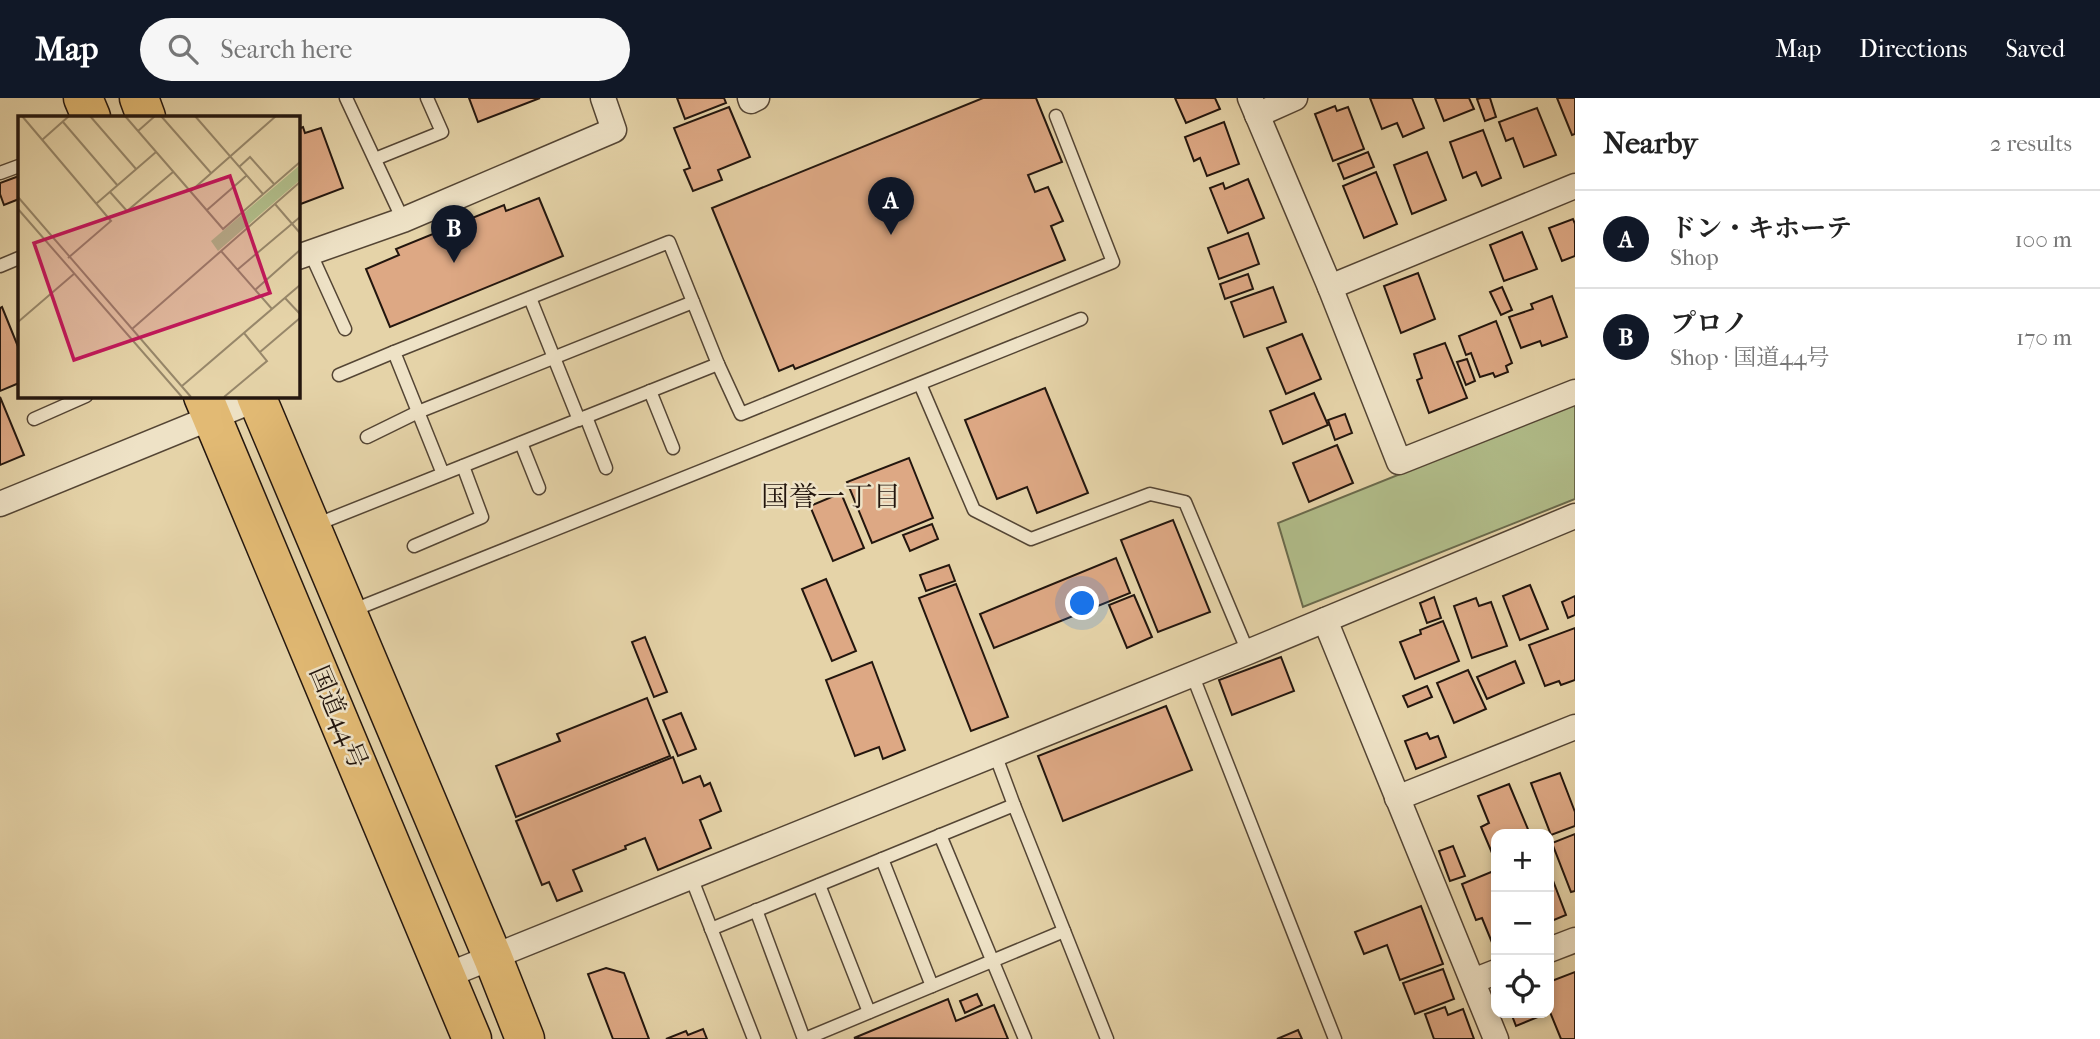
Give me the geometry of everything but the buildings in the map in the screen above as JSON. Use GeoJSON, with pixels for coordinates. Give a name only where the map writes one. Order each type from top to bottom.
{"type":"FeatureCollection","features":[{"type":"Feature","properties":{"kind":"highway"},"geometry":{"type":"LineString","coordinates":[[83,98],[91,116]]}},
{"type":"Feature","properties":{"kind":"highway"},"geometry":{"type":"LineString","coordinates":[[139,98],[146,116]]}},
{"type":"Feature","properties":{"kind":"highway","name":"国道44号"},"geometry":{"type":"LineString","coordinates":[[257,397],[525,1039]]}},
{"type":"Feature","properties":{"kind":"highway","name":"国道44号"},"geometry":{"type":"LineString","coordinates":[[208,407],[472,1039]]}},
{"type":"Feature","properties":{"kind":"street"},"geometry":{"type":"LineString","coordinates":[[304,254],[403,220],[614,130],[603,98]]}},
{"type":"Feature","properties":{"kind":"street"},"geometry":{"type":"LineString","coordinates":[[750,98],[751,101],[757,98]]}},
{"type":"Feature","properties":{"kind":"street"},"geometry":{"type":"LineString","coordinates":[[1295,98],[1253,106],[1330,287],[1399,462],[1575,392]]}},
{"type":"Feature","properties":{"kind":"street"},"geometry":{"type":"LineString","coordinates":[[1330,287],[1575,186]]}},
{"type":"Feature","properties":{"kind":"street"},"geometry":{"type":"LineString","coordinates":[[0,503],[208,407],[257,397]]}},
{"type":"Feature","properties":{"kind":"street"},"geometry":{"type":"LineString","coordinates":[[447,975],[1248,652],[1575,516]]}},
{"type":"Feature","properties":{"kind":"street"},"geometry":{"type":"LineString","coordinates":[[1325,620],[1496,1039]]}},
{"type":"Feature","properties":{"kind":"street"},"geometry":{"type":"LineString","coordinates":[[1397,797],[1575,727]]}},
{"type":"Feature","properties":{"kind":"street"},"geometry":{"type":"LineString","coordinates":[[1554,948],[1575,940]]}},
{"type":"Feature","properties":{"kind":"street"},"geometry":{"type":"LineString","coordinates":[[1473,981],[1491,974]]}},
{"type":"Feature","properties":{"kind":"lane"},"geometry":{"type":"LineString","coordinates":[[346,98],[403,220]]}},
{"type":"Feature","properties":{"kind":"lane"},"geometry":{"type":"LineString","coordinates":[[375,159],[442,132],[427,98]]}},
{"type":"Feature","properties":{"kind":"lane"},"geometry":{"type":"LineString","coordinates":[[340,374],[669,242],[741,414],[1113,262],[1056,116]]}},
{"type":"Feature","properties":{"kind":"lane"},"geometry":{"type":"LineString","coordinates":[[1,172],[18,166]]}},
{"type":"Feature","properties":{"kind":"lane"},"geometry":{"type":"LineString","coordinates":[[304,254],[345,329]]}},
{"type":"Feature","properties":{"kind":"lane"},"geometry":{"type":"LineString","coordinates":[[530,298],[554,358],[606,468]]}},
{"type":"Feature","properties":{"kind":"lane"},"geometry":{"type":"LineString","coordinates":[[367,438],[418,412],[693,302]]}},
{"type":"Feature","properties":{"kind":"lane"},"geometry":{"type":"LineString","coordinates":[[348,613],[1081,319]]}},
{"type":"Feature","properties":{"kind":"lane"},"geometry":{"type":"LineString","coordinates":[[394,352],[443,474]]}},
{"type":"Feature","properties":{"kind":"lane"},"geometry":{"type":"LineString","coordinates":[[312,526],[718,364]]}},
{"type":"Feature","properties":{"kind":"lane"},"geometry":{"type":"LineString","coordinates":[[920,384],[974,510],[1031,539],[1150,495],[1185,502],[1248,652]]}},
{"type":"Feature","properties":{"kind":"lane"},"geometry":{"type":"LineString","coordinates":[[650,391],[673,448]]}},
{"type":"Feature","properties":{"kind":"lane"},"geometry":{"type":"LineString","coordinates":[[34,419],[84,397]]}},
{"type":"Feature","properties":{"kind":"lane"},"geometry":{"type":"LineString","coordinates":[[521,443],[539,488]]}},
{"type":"Feature","properties":{"kind":"lane"},"geometry":{"type":"LineString","coordinates":[[414,546],[482,517],[463,466]]}},
{"type":"Feature","properties":{"kind":"lane"},"geometry":{"type":"LineString","coordinates":[[1192,674],[1335,1039]]}},
{"type":"Feature","properties":{"kind":"lane"},"geometry":{"type":"LineString","coordinates":[[995,754],[1107,1039]]}},
{"type":"Feature","properties":{"kind":"lane"},"geometry":{"type":"LineString","coordinates":[[711,929],[1014,805]]}},
{"type":"Feature","properties":{"kind":"lane"},"geometry":{"type":"LineString","coordinates":[[940,835],[1025,1039]]}},
{"type":"Feature","properties":{"kind":"lane"},"geometry":{"type":"LineString","coordinates":[[882,859],[932,986]]}},
{"type":"Feature","properties":{"kind":"lane"},"geometry":{"type":"LineString","coordinates":[[691,877],[754,1039]]}},
{"type":"Feature","properties":{"kind":"lane"},"geometry":{"type":"LineString","coordinates":[[818,885],[869,1012]]}},
{"type":"Feature","properties":{"kind":"lane"},"geometry":{"type":"LineString","coordinates":[[756,911],[805,1039],[1064,931]]}},
{"type":"Feature","properties":{"kind":"green space"},"geometry":{"type":"Polygon","coordinates":[[[1575,404],[1575,499],[1303,607],[1278,523],[1575,404]]]}},
{"type":"Feature","properties":{"kind":"place","name":"ドン・キホーテ"},"geometry":{"type":"Point","coordinates":[891,235]}},
{"type":"Feature","properties":{"kind":"place","name":"プロノ"},"geometry":{"type":"Point","coordinates":[454,263]}},
{"type":"Feature","properties":{"kind":"district","name":"国誉一丁目"},"geometry":{"type":"Point","coordinates":[831,496]}}]}
